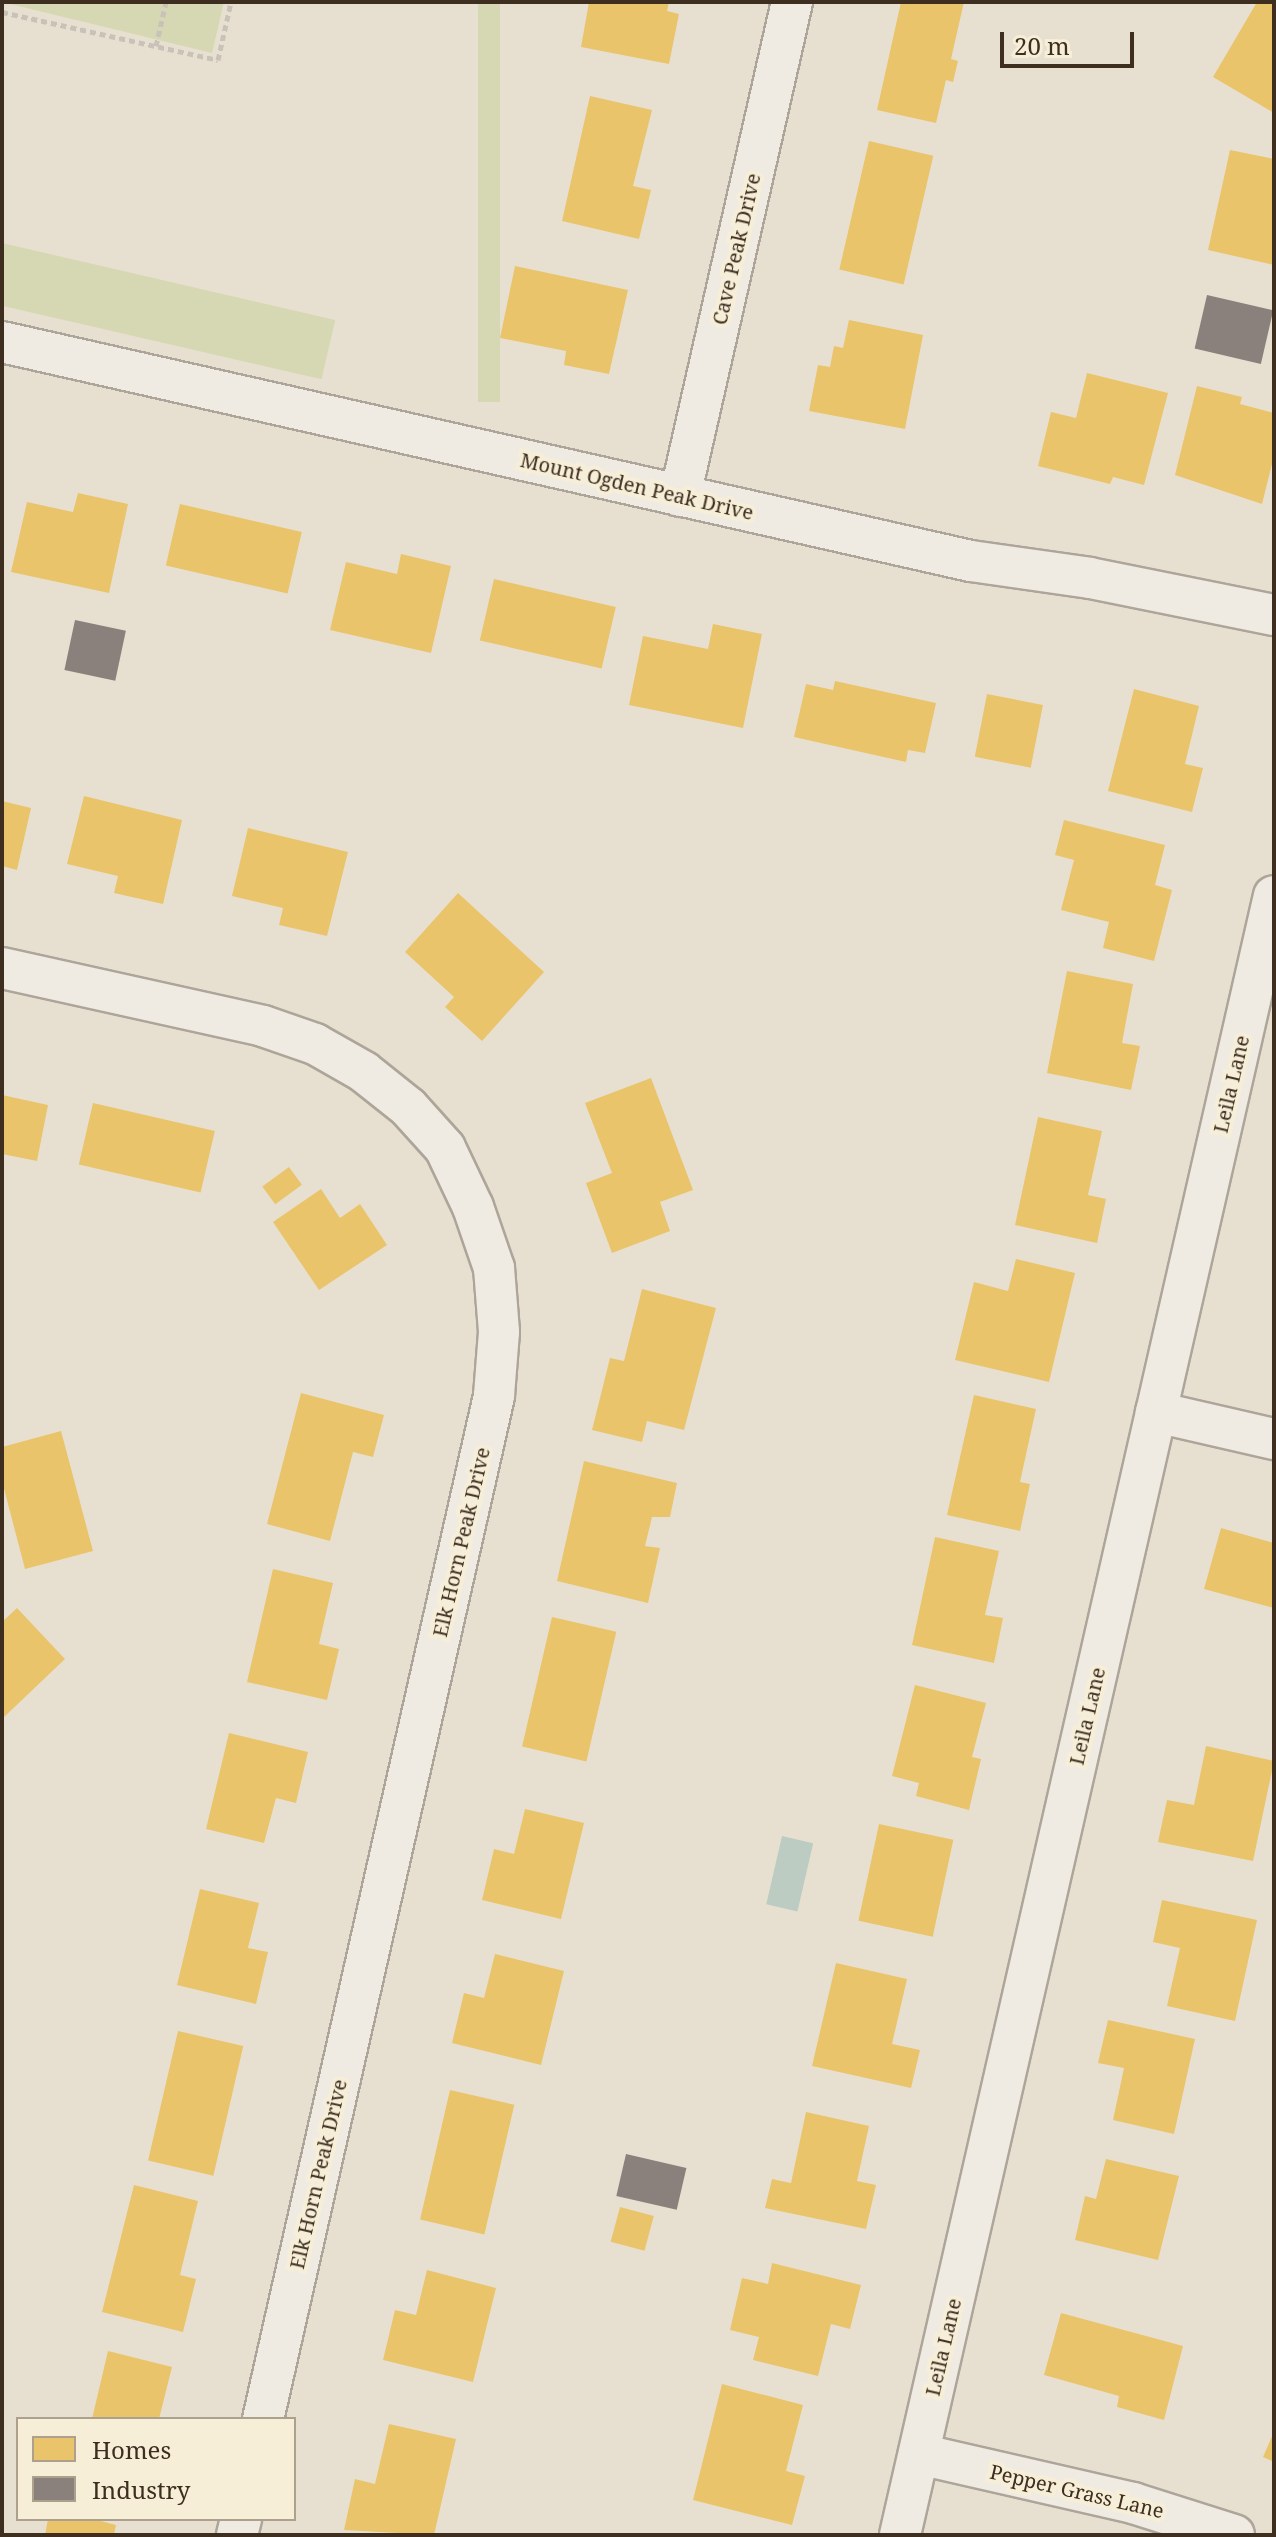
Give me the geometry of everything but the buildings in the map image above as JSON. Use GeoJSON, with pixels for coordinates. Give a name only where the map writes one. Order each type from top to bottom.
{"type":"FeatureCollection","features":[{"type":"Feature","properties":{"kind":"street","name":"Cave Peak Drive"},"geometry":{"type":"LineString","coordinates":[[680,496],[792,2]]}},
{"type":"Feature","properties":{"kind":"street","name":"Mount Ogden Peak Drive"},"geometry":{"type":"LineString","coordinates":[[2,342],[985,564],[1090,578],[1274,615]]}},
{"type":"Feature","properties":{"kind":"street","name":"Leila Lane"},"geometry":{"type":"LineString","coordinates":[[900,2535],[1274,896]]}},
{"type":"Feature","properties":{"kind":"street","name":"Elk Horn Peak Drive"},"geometry":{"type":"LineString","coordinates":[[2,968],[263,1026],[315,1044],[364,1072],[408,1107],[445,1148],[473,1207],[494,1268],[499,1332],[494,1396],[263,2417]]}},
{"type":"Feature","properties":{"kind":"street"},"geometry":{"type":"LineString","coordinates":[[1156,1412],[1274,1439]]}},
{"type":"Feature","properties":{"kind":"street","name":"Pepper Grass Lane"},"geometry":{"type":"LineString","coordinates":[[919,2454],[1133,2503],[1234,2535]]}},
{"type":"Feature","properties":{"kind":"path"},"geometry":{"type":"LineString","coordinates":[[156,46],[166,2]]}},
{"type":"Feature","properties":{"kind":"path"},"geometry":{"type":"LineString","coordinates":[[2,12],[218,60],[231,2]]}},
{"type":"Feature","properties":{"kind":"green space"},"geometry":{"type":"Polygon","coordinates":[[[2,2],[224,2],[212,53],[2,2]]]}},
{"type":"Feature","properties":{"kind":"green space"},"geometry":{"type":"Polygon","coordinates":[[[478,2],[500,2],[500,402],[478,402],[478,2]]]}},
{"type":"Feature","properties":{"kind":"green space"},"geometry":{"type":"Polygon","coordinates":[[[2,243],[335,320],[322,379],[2,306],[2,243]]]}},
{"type":"Feature","properties":{"kind":"shaded area"},"geometry":{"type":"Polygon","coordinates":[[[782,1836],[813,1843],[797,1911],[766,1904],[782,1836]]]}}]}
